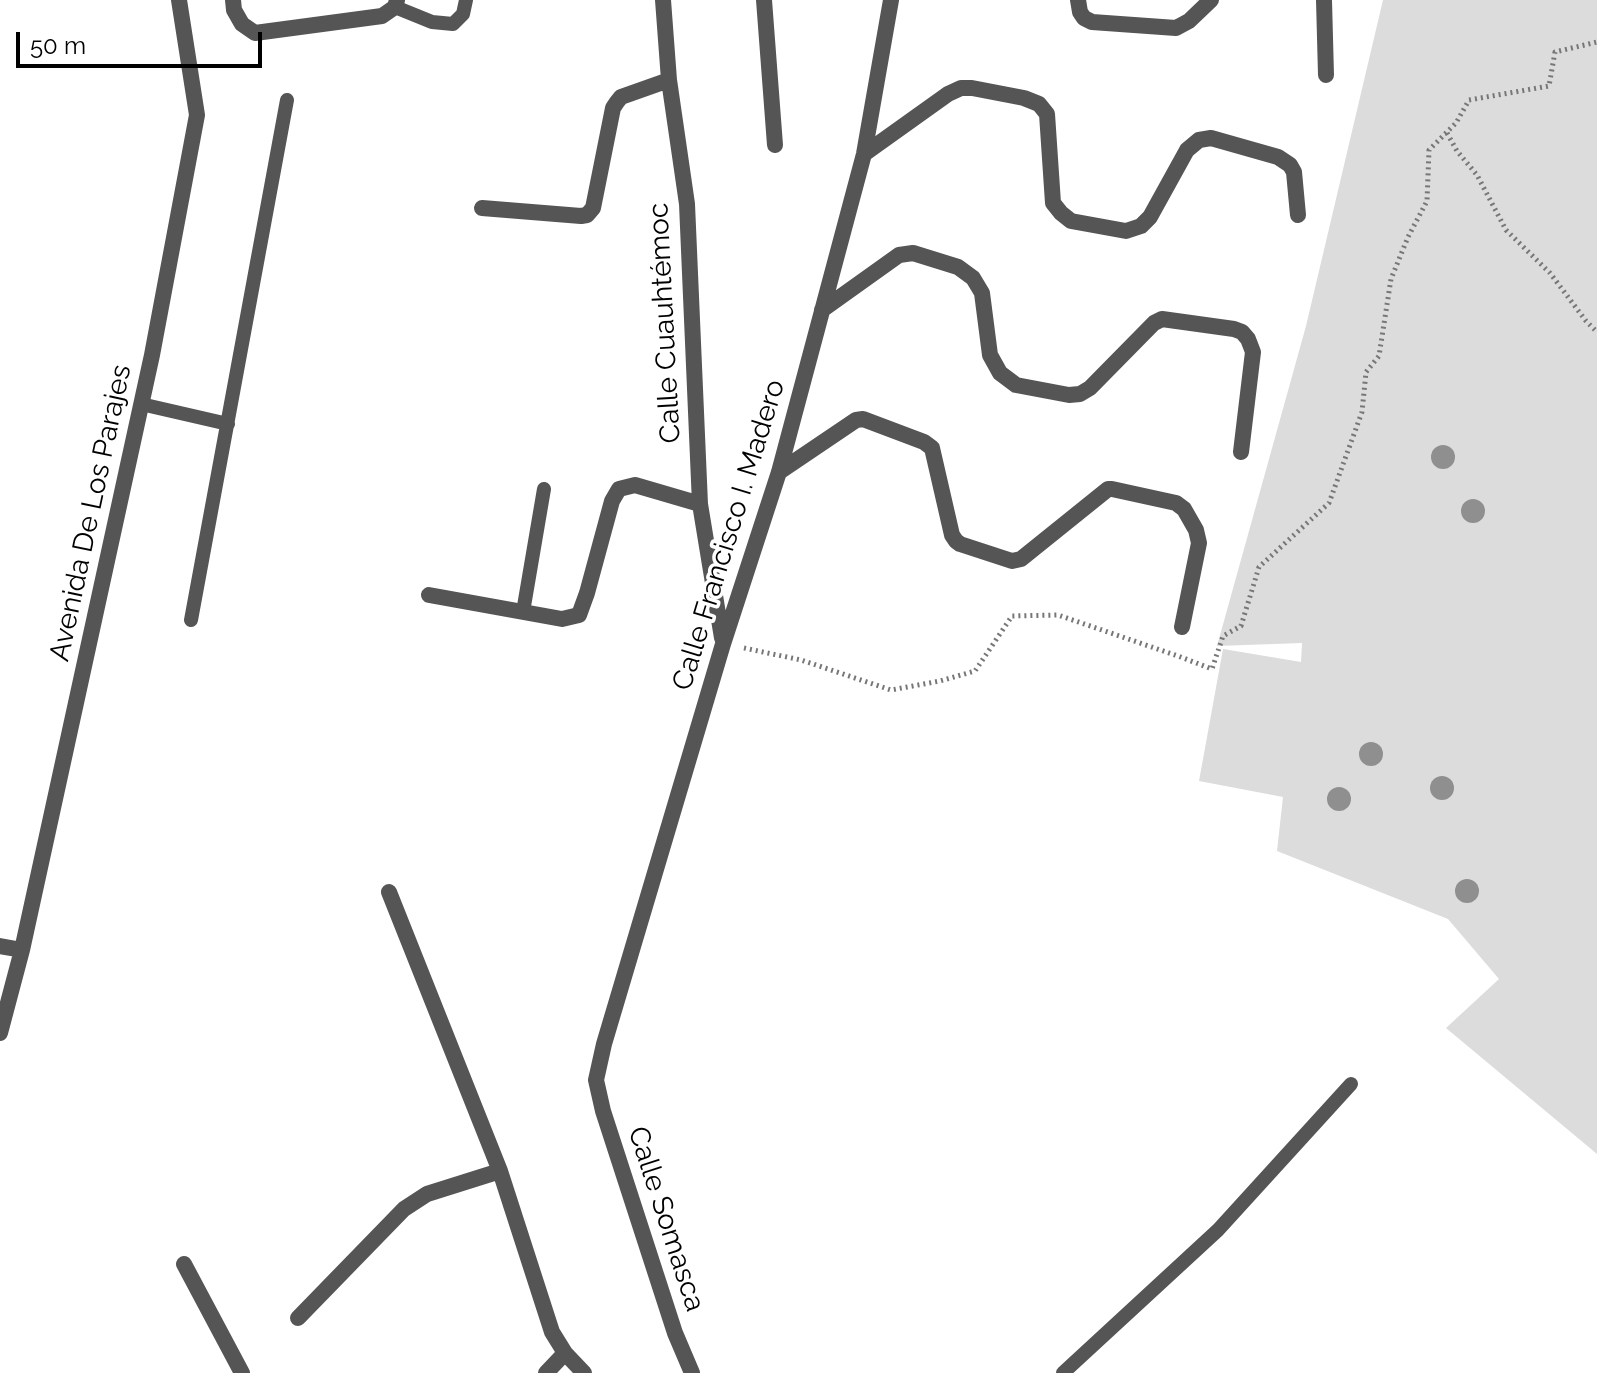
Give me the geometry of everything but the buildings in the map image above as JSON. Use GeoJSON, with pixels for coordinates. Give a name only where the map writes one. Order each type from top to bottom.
{"type":"FeatureCollection","features":[{"type":"Feature","properties":{"kind":"street","name":"Avenida De Los Parajes"},"geometry":{"type":"LineString","coordinates":[[0,1033],[22,950],[141,404],[197,115],[179,0]]}},
{"type":"Feature","properties":{"kind":"street"},"geometry":{"type":"LineString","coordinates":[[233,0],[234,10],[242,24],[255,33],[382,16],[396,3]]}},
{"type":"Feature","properties":{"kind":"street","name":"Calle Cuauhtémoc"},"geometry":{"type":"LineString","coordinates":[[663,0],[669,80],[687,204],[700,504],[723,644]]}},
{"type":"Feature","properties":{"kind":"street"},"geometry":{"type":"LineString","coordinates":[[764,0],[775,145]]}},
{"type":"Feature","properties":{"kind":"street","name":"Calle Francisco I. Madero"},"geometry":{"type":"LineString","coordinates":[[596,1080],[723,644],[779,472],[864,154],[891,0]]}},
{"type":"Feature","properties":{"kind":"street"},"geometry":{"type":"LineString","coordinates":[[1078,0],[1080,12],[1092,22],[1176,28],[1189,21],[1211,0]]}},
{"type":"Feature","properties":{"kind":"street"},"geometry":{"type":"LineString","coordinates":[[1324,0],[1326,75]]}},
{"type":"Feature","properties":{"kind":"street"},"geometry":{"type":"LineString","coordinates":[[482,208],[587,215],[593,208],[613,108],[621,97],[669,80]]}},
{"type":"Feature","properties":{"kind":"street"},"geometry":{"type":"LineString","coordinates":[[864,154],[948,94],[961,88],[972,88],[1024,98],[1039,104],[1047,114],[1053,203],[1071,221],[1126,231],[1141,226],[1150,217],[1187,150],[1199,140],[1211,138],[1278,157],[1290,165],[1294,172],[1298,215]]}},
{"type":"Feature","properties":{"kind":"street"},"geometry":{"type":"LineString","coordinates":[[822,310],[899,255],[913,253],[958,267],[973,278],[982,293],[990,355],[1000,373],[1016,385],[1069,395],[1080,394],[1090,388],[1154,323],[1162,319],[1234,329],[1248,339],[1253,352],[1241,452]]}},
{"type":"Feature","properties":{"kind":"street"},"geometry":{"type":"LineString","coordinates":[[779,472],[856,420],[863,419],[924,442],[932,448],[956,541],[1012,561],[1021,559],[1108,489],[1176,503],[1184,509],[1196,530],[1199,543],[1182,627]]}},
{"type":"Feature","properties":{"kind":"street"},"geometry":{"type":"LineString","coordinates":[[429,595],[562,619],[579,615],[612,501],[619,489],[635,485],[700,504]]}},
{"type":"Feature","properties":{"kind":"street"},"geometry":{"type":"LineString","coordinates":[[389,892],[500,1171],[552,1332],[565,1353],[584,1373]]}},
{"type":"Feature","properties":{"kind":"street"},"geometry":{"type":"LineString","coordinates":[[0,946],[22,950]]}},
{"type":"Feature","properties":{"kind":"street","name":"Calle Somasca"},"geometry":{"type":"LineString","coordinates":[[596,1080],[603,1111],[675,1333],[692,1373]]}},
{"type":"Feature","properties":{"kind":"street"},"geometry":{"type":"LineString","coordinates":[[298,1318],[404,1209],[427,1194],[500,1171]]}},
{"type":"Feature","properties":{"kind":"street"},"geometry":{"type":"LineString","coordinates":[[184,1264],[242,1373]]}},
{"type":"Feature","properties":{"kind":"street"},"geometry":{"type":"LineString","coordinates":[[546,1373],[565,1353]]}},
{"type":"Feature","properties":{"kind":"lane"},"geometry":{"type":"LineString","coordinates":[[396,3],[432,22],[453,24],[463,14],[466,0]]}},
{"type":"Feature","properties":{"kind":"lane"},"geometry":{"type":"LineString","coordinates":[[191,620],[287,100]]}},
{"type":"Feature","properties":{"kind":"lane"},"geometry":{"type":"LineString","coordinates":[[141,404],[228,424]]}},
{"type":"Feature","properties":{"kind":"lane"},"geometry":{"type":"LineString","coordinates":[[523,612],[544,489]]}},
{"type":"Feature","properties":{"kind":"lane"},"geometry":{"type":"LineString","coordinates":[[1063,1373],[1218,1230],[1351,1084]]}},
{"type":"Feature","properties":{"kind":"path"},"geometry":{"type":"LineString","coordinates":[[1259,567],[1329,503],[1362,412],[1366,372],[1379,356],[1391,279],[1427,201],[1429,150],[1456,123],[1469,100],[1549,86],[1555,52],[1597,42]]}},
{"type":"Feature","properties":{"kind":"path"},"geometry":{"type":"LineString","coordinates":[[1447,133],[1477,175],[1506,230],[1550,273],[1597,332]]}},
{"type":"Feature","properties":{"kind":"path"},"geometry":{"type":"LineString","coordinates":[[723,644],[801,660],[891,690],[975,671],[1012,616],[1058,615]]}},
{"type":"Feature","properties":{"kind":"shaded area"},"geometry":{"type":"Polygon","coordinates":[[[1383,0],[1597,0],[1597,1154],[1446,1028],[1499,979],[1448,919],[1277,851],[1283,797],[1199,781],[1223,649],[1301,662],[1302,643],[1217,646],[1306,326],[1383,0]]]}}]}
